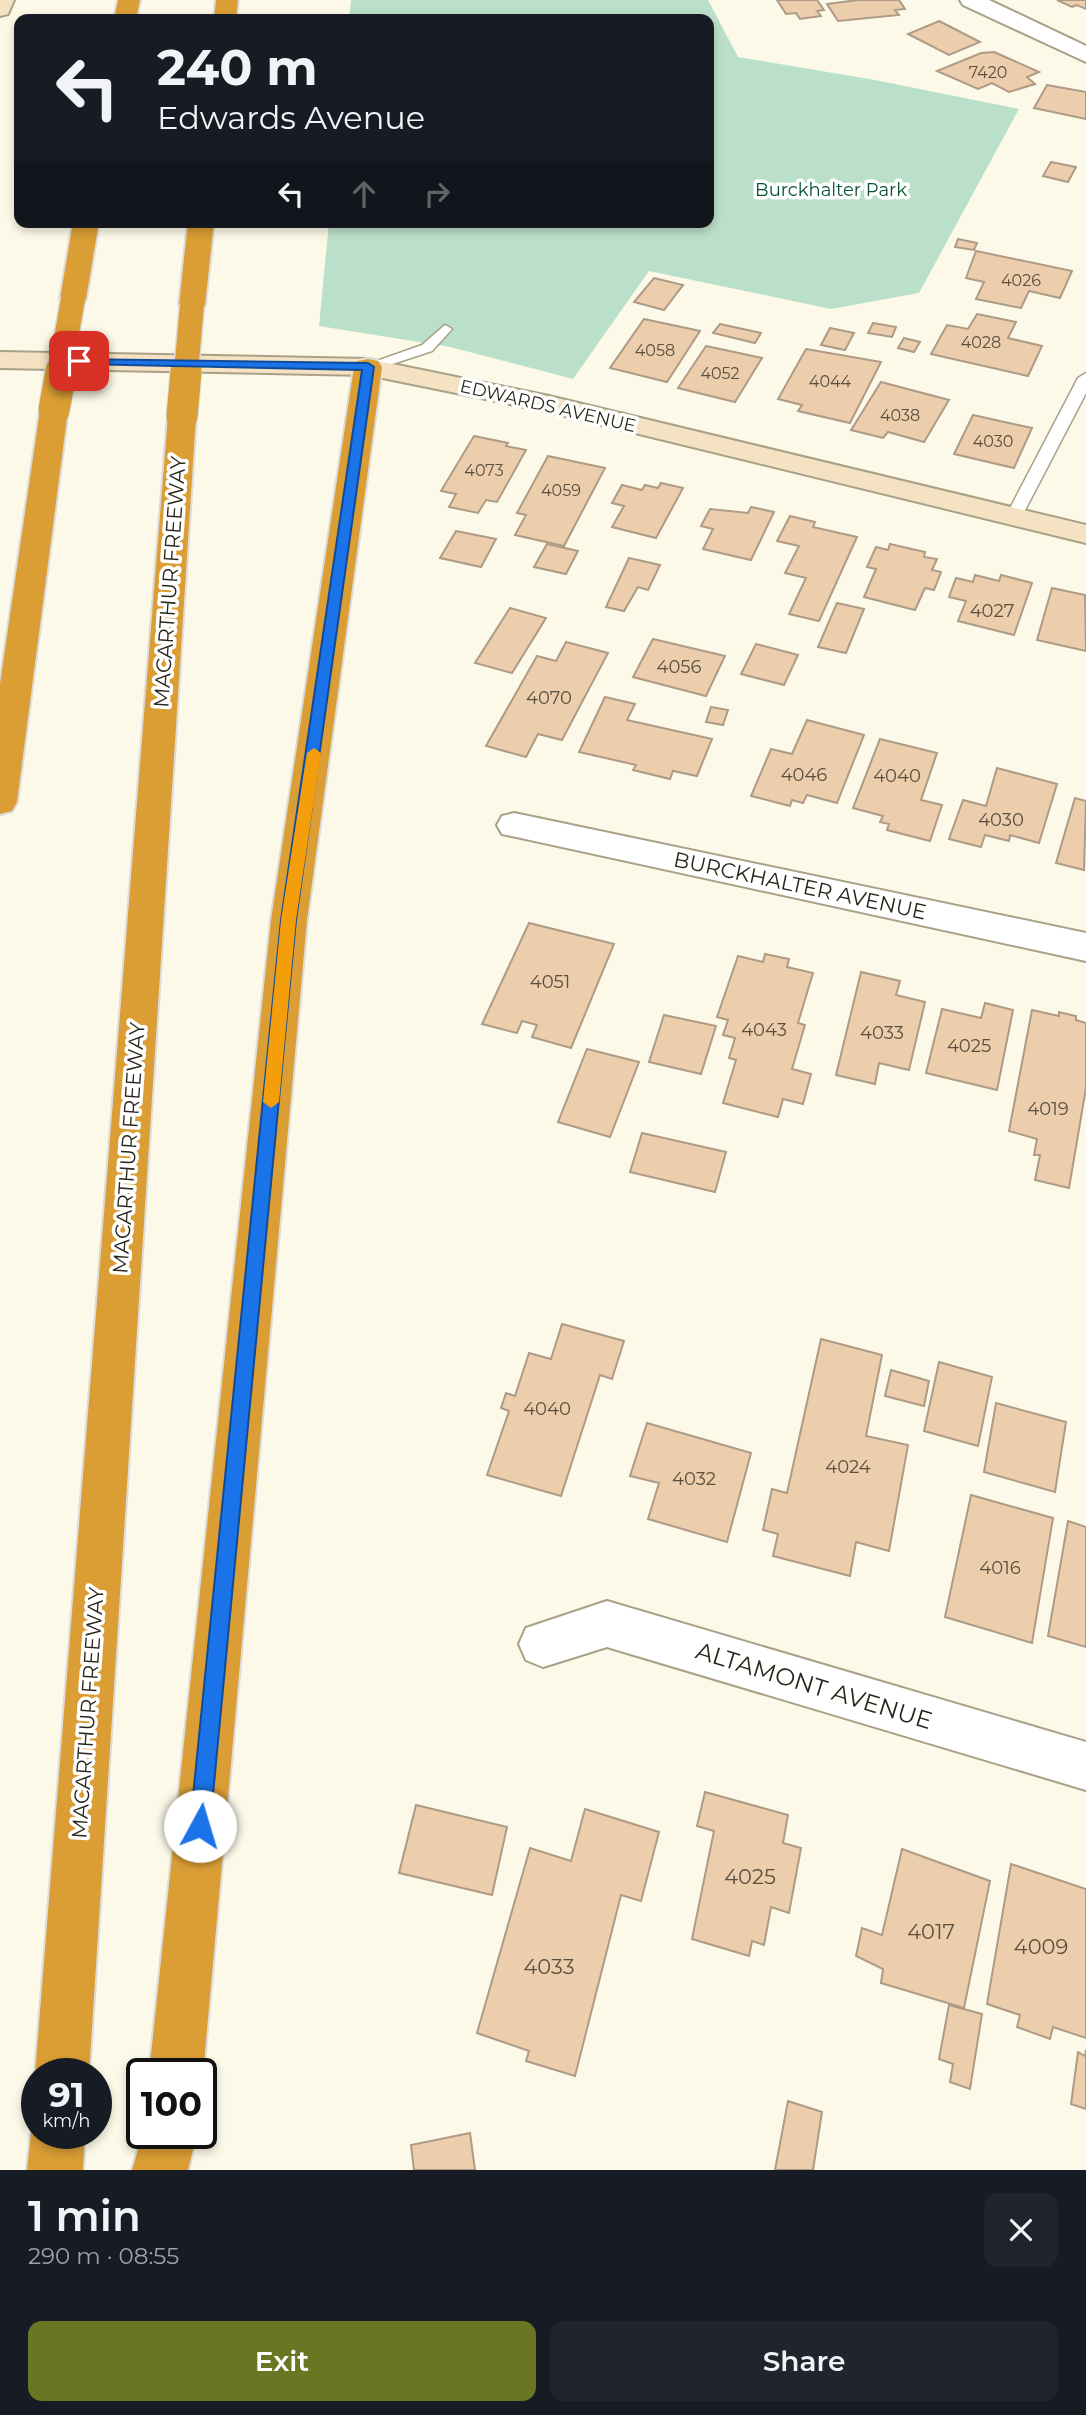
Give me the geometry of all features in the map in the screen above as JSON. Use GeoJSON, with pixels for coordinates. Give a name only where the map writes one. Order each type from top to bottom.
{"type":"FeatureCollection","features":[{"type":"Feature","properties":{"kind":"highway"},"geometry":{"type":"LineString","coordinates":[[0,802],[54,411],[85,228]]}},
{"type":"Feature","properties":{"kind":"highway","name":"MACARTHUR FREEWAY"},"geometry":{"type":"LineString","coordinates":[[63,2058],[182,416],[200,228]]}},
{"type":"Feature","properties":{"kind":"highway"},"geometry":{"type":"LineString","coordinates":[[178,2058],[289,920],[368,367]]}},
{"type":"Feature","properties":{"kind":"highway"},"geometry":{"type":"LineString","coordinates":[[55,2170],[57,2149]]}},
{"type":"Feature","properties":{"kind":"highway"},"geometry":{"type":"LineString","coordinates":[[160,2170],[166,2149]]}},
{"type":"Feature","properties":{"kind":"main road"},"geometry":{"type":"LineString","coordinates":[[0,9],[3,0]]}},
{"type":"Feature","properties":{"kind":"main road","name":"EDWARDS AVENUE"},"geometry":{"type":"LineString","coordinates":[[0,360],[368,367],[549,404],[1086,534]]}},
{"type":"Feature","properties":{"kind":"street"},"geometry":{"type":"LineString","coordinates":[[971,0],[1086,55]]}},
{"type":"Feature","properties":{"kind":"street","name":"BURCKHALTER AVENUE"},"geometry":{"type":"LineString","coordinates":[[513,825],[1086,947]]}},
{"type":"Feature","properties":{"kind":"street","name":"ALTAMONT AVENUE"},"geometry":{"type":"LineString","coordinates":[[543,1644],[607,1624],[1086,1766]]}},
{"type":"Feature","properties":{"kind":"lane"},"geometry":{"type":"LineString","coordinates":[[368,367],[427,348],[445,329]]}},
{"type":"Feature","properties":{"kind":"lane"},"geometry":{"type":"LineString","coordinates":[[1014,516],[1086,377]]}},
{"type":"Feature","properties":{"kind":"green space","name":"Burckhalter Park"},"geometry":{"type":"Polygon","coordinates":[[[351,0],[708,0],[738,57],[875,80],[1019,109],[919,293],[831,309],[649,271],[573,379],[450,347],[319,326],[328,228],[714,228],[714,14],[350,14],[351,0]]]}},
{"type":"Feature","properties":{"kind":"building"},"geometry":{"type":"Polygon","coordinates":[[[777,0],[817,0],[824,10],[817,11],[821,16],[800,19],[796,13],[786,14],[777,0]]]}},
{"type":"Feature","properties":{"kind":"building"},"geometry":{"type":"Polygon","coordinates":[[[858,0],[899,0],[905,9],[895,10],[899,15],[838,21],[827,4],[858,0]]]}},
{"type":"Feature","properties":{"kind":"building"},"geometry":{"type":"Polygon","coordinates":[[[1057,0],[1086,0],[1086,9],[1077,5],[1072,7],[1057,0]]]}},
{"type":"Feature","properties":{"kind":"building"},"geometry":{"type":"Polygon","coordinates":[[[939,21],[980,42],[949,55],[908,34],[939,21]]]}},
{"type":"Feature","properties":{"kind":"building"},"geometry":{"type":"Polygon","coordinates":[[[994,52],[1039,72],[1027,77],[1035,84],[1009,92],[992,83],[978,89],[937,71],[981,53],[994,52]]]}},
{"type":"Feature","properties":{"kind":"building"},"geometry":{"type":"Polygon","coordinates":[[[1047,85],[1086,92],[1086,119],[1034,108],[1047,85]]]}},
{"type":"Feature","properties":{"kind":"building"},"geometry":{"type":"Polygon","coordinates":[[[1051,162],[1076,167],[1068,182],[1043,176],[1051,162]]]}},
{"type":"Feature","properties":{"kind":"building"},"geometry":{"type":"Polygon","coordinates":[[[958,239],[977,243],[974,250],[955,247],[958,239]]]}},
{"type":"Feature","properties":{"kind":"building"},"geometry":{"type":"Polygon","coordinates":[[[976,251],[1072,271],[1060,298],[1029,291],[1021,308],[976,299],[984,282],[966,278],[976,251]]]}},
{"type":"Feature","properties":{"kind":"building"},"geometry":{"type":"Polygon","coordinates":[[[654,278],[683,285],[664,310],[634,302],[654,278]]]}},
{"type":"Feature","properties":{"kind":"building"},"geometry":{"type":"Polygon","coordinates":[[[977,314],[1016,322],[1008,338],[1042,346],[1028,376],[931,354],[947,325],[968,329],[977,314]]]}},
{"type":"Feature","properties":{"kind":"building"},"geometry":{"type":"Polygon","coordinates":[[[644,319],[700,331],[667,382],[610,368],[644,319]]]}},
{"type":"Feature","properties":{"kind":"building"},"geometry":{"type":"Polygon","coordinates":[[[873,323],[896,327],[892,337],[868,333],[873,323]]]}},
{"type":"Feature","properties":{"kind":"building"},"geometry":{"type":"Polygon","coordinates":[[[720,324],[761,333],[755,343],[713,333],[720,324]]]}},
{"type":"Feature","properties":{"kind":"building"},"geometry":{"type":"Polygon","coordinates":[[[830,328],[854,333],[845,350],[821,345],[830,328]]]}},
{"type":"Feature","properties":{"kind":"building"},"geometry":{"type":"Polygon","coordinates":[[[904,338],[920,342],[914,352],[898,348],[904,338]]]}},
{"type":"Feature","properties":{"kind":"building"},"geometry":{"type":"Polygon","coordinates":[[[706,346],[762,358],[735,402],[678,388],[706,346]]]}},
{"type":"Feature","properties":{"kind":"building"},"geometry":{"type":"Polygon","coordinates":[[[806,349],[881,362],[850,423],[798,411],[802,405],[778,399],[806,349]]]}},
{"type":"Feature","properties":{"kind":"building"},"geometry":{"type":"Polygon","coordinates":[[[881,382],[949,400],[924,442],[888,432],[883,438],[851,430],[881,382]]]}},
{"type":"Feature","properties":{"kind":"building"},"geometry":{"type":"Polygon","coordinates":[[[973,415],[1032,428],[1014,468],[954,454],[973,415]]]}},
{"type":"Feature","properties":{"kind":"building"},"geometry":{"type":"Polygon","coordinates":[[[474,436],[526,450],[497,502],[486,500],[478,513],[449,507],[456,494],[441,491],[474,436]]]}},
{"type":"Feature","properties":{"kind":"building"},"geometry":{"type":"Polygon","coordinates":[[[548,456],[605,468],[564,546],[515,535],[526,515],[517,513],[548,456]]]}},
{"type":"Feature","properties":{"kind":"building"},"geometry":{"type":"Polygon","coordinates":[[[661,483],[683,488],[656,538],[612,527],[624,506],[612,503],[622,485],[642,490],[645,485],[658,488],[661,483]]]}},
{"type":"Feature","properties":{"kind":"building"},"geometry":{"type":"Polygon","coordinates":[[[751,507],[774,512],[751,560],[703,549],[713,529],[701,526],[710,509],[748,513],[751,507]]]}},
{"type":"Feature","properties":{"kind":"building"},"geometry":{"type":"Polygon","coordinates":[[[790,516],[815,522],[813,527],[857,537],[819,621],[789,614],[806,578],[785,573],[799,546],[777,541],[790,516]]]}},
{"type":"Feature","properties":{"kind":"building"},"geometry":{"type":"Polygon","coordinates":[[[456,531],[496,539],[481,567],[440,558],[456,531]]]}},
{"type":"Feature","properties":{"kind":"building"},"geometry":{"type":"Polygon","coordinates":[[[547,544],[578,551],[566,574],[534,567],[547,544]]]}},
{"type":"Feature","properties":{"kind":"building"},"geometry":{"type":"Polygon","coordinates":[[[890,544],[925,552],[924,557],[937,559],[932,570],[941,572],[934,590],[925,588],[915,610],[864,597],[876,569],[867,567],[876,547],[888,550],[890,544]]]}},
{"type":"Feature","properties":{"kind":"building"},"geometry":{"type":"Polygon","coordinates":[[[629,558],[660,565],[648,590],[638,587],[624,611],[606,607],[629,558]]]}},
{"type":"Feature","properties":{"kind":"building"},"geometry":{"type":"Polygon","coordinates":[[[975,575],[999,581],[1001,575],[1032,583],[1014,635],[958,621],[966,601],[949,597],[956,578],[973,582],[975,575]]]}},
{"type":"Feature","properties":{"kind":"building"},"geometry":{"type":"Polygon","coordinates":[[[1052,588],[1085,595],[1086,651],[1037,640],[1052,588]]]}},
{"type":"Feature","properties":{"kind":"building"},"geometry":{"type":"Polygon","coordinates":[[[837,603],[864,609],[846,653],[818,647],[837,603]]]}},
{"type":"Feature","properties":{"kind":"building"},"geometry":{"type":"Polygon","coordinates":[[[510,608],[546,618],[512,673],[475,663],[510,608]]]}},
{"type":"Feature","properties":{"kind":"building"},"geometry":{"type":"Polygon","coordinates":[[[653,639],[725,656],[706,696],[633,677],[653,639]]]}},
{"type":"Feature","properties":{"kind":"building"},"geometry":{"type":"Polygon","coordinates":[[[566,642],[608,653],[562,740],[538,734],[526,757],[486,746],[537,656],[556,661],[566,642]]]}},
{"type":"Feature","properties":{"kind":"building"},"geometry":{"type":"Polygon","coordinates":[[[756,644],[798,655],[784,685],[741,674],[756,644]]]}},
{"type":"Feature","properties":{"kind":"building"},"geometry":{"type":"Polygon","coordinates":[[[605,697],[635,704],[627,720],[712,739],[697,776],[673,771],[670,779],[633,770],[636,765],[579,752],[605,697]]]}},
{"type":"Feature","properties":{"kind":"building"},"geometry":{"type":"Polygon","coordinates":[[[711,707],[728,710],[723,725],[706,722],[711,707]]]}},
{"type":"Feature","properties":{"kind":"building"},"geometry":{"type":"Polygon","coordinates":[[[807,720],[864,735],[837,803],[807,795],[803,803],[792,800],[790,806],[751,796],[771,749],[792,754],[807,720]]]}},
{"type":"Feature","properties":{"kind":"building"},"geometry":{"type":"Polygon","coordinates":[[[880,739],[937,753],[921,800],[942,805],[930,841],[887,830],[889,824],[880,822],[883,816],[853,808],[880,739]]]}},
{"type":"Feature","properties":{"kind":"building"},"geometry":{"type":"Polygon","coordinates":[[[997,768],[1057,784],[1039,843],[1010,835],[1009,841],[985,835],[981,847],[949,839],[963,800],[986,806],[997,768]]]}},
{"type":"Feature","properties":{"kind":"building"},"geometry":{"type":"Polygon","coordinates":[[[1075,798],[1086,801],[1084,870],[1056,863],[1075,798]]]}},
{"type":"Feature","properties":{"kind":"building"},"geometry":{"type":"Polygon","coordinates":[[[529,923],[614,944],[571,1048],[532,1037],[537,1025],[522,1021],[517,1033],[482,1024],[529,923]]]}},
{"type":"Feature","properties":{"kind":"building"},"geometry":{"type":"Polygon","coordinates":[[[765,954],[789,959],[787,967],[813,973],[798,1023],[805,1025],[792,1069],[811,1074],[803,1104],[783,1099],[778,1117],[723,1103],[736,1060],[729,1058],[735,1038],[723,1035],[728,1020],[717,1017],[738,956],[763,962],[765,954]]]}},
{"type":"Feature","properties":{"kind":"building"},"geometry":{"type":"Polygon","coordinates":[[[861,972],[900,981],[896,995],[925,1002],[909,1070],[879,1063],[875,1084],[836,1075],[861,972]]]}},
{"type":"Feature","properties":{"kind":"building"},"geometry":{"type":"Polygon","coordinates":[[[985,1003],[1013,1010],[997,1090],[926,1073],[942,1009],[981,1018],[985,1003]]]}},
{"type":"Feature","properties":{"kind":"building"},"geometry":{"type":"Polygon","coordinates":[[[1032,1010],[1059,1016],[1059,1012],[1076,1016],[1076,1020],[1086,1023],[1086,1088],[1069,1188],[1035,1180],[1040,1155],[1034,1155],[1037,1139],[1009,1131],[1032,1010]]]}},
{"type":"Feature","properties":{"kind":"building"},"geometry":{"type":"Polygon","coordinates":[[[664,1015],[716,1026],[701,1074],[649,1062],[664,1015]]]}},
{"type":"Feature","properties":{"kind":"building"},"geometry":{"type":"Polygon","coordinates":[[[587,1049],[639,1062],[610,1137],[558,1122],[587,1049]]]}},
{"type":"Feature","properties":{"kind":"building"},"geometry":{"type":"Polygon","coordinates":[[[642,1133],[726,1152],[715,1192],[630,1172],[642,1133]]]}},
{"type":"Feature","properties":{"kind":"building"},"geometry":{"type":"Polygon","coordinates":[[[562,1324],[624,1341],[612,1379],[600,1375],[561,1496],[487,1475],[509,1411],[501,1408],[506,1393],[515,1396],[529,1353],[551,1359],[562,1324]]]}},
{"type":"Feature","properties":{"kind":"building"},"geometry":{"type":"Polygon","coordinates":[[[821,1339],[882,1355],[866,1436],[908,1445],[889,1551],[856,1542],[850,1576],[773,1556],[778,1534],[763,1530],[772,1489],[787,1493],[821,1339]]]}},
{"type":"Feature","properties":{"kind":"building"},"geometry":{"type":"Polygon","coordinates":[[[939,1362],[992,1377],[978,1446],[924,1431],[939,1362]]]}},
{"type":"Feature","properties":{"kind":"building"},"geometry":{"type":"Polygon","coordinates":[[[891,1370],[929,1381],[924,1406],[885,1396],[891,1370]]]}},
{"type":"Feature","properties":{"kind":"building"},"geometry":{"type":"Polygon","coordinates":[[[996,1403],[1066,1422],[1055,1492],[984,1472],[996,1403]]]}},
{"type":"Feature","properties":{"kind":"building"},"geometry":{"type":"Polygon","coordinates":[[[647,1423],[751,1453],[727,1542],[648,1519],[659,1483],[630,1476],[647,1423]]]}},
{"type":"Feature","properties":{"kind":"building"},"geometry":{"type":"Polygon","coordinates":[[[971,1495],[1053,1518],[1032,1643],[945,1617],[971,1495]]]}},
{"type":"Feature","properties":{"kind":"building"},"geometry":{"type":"Polygon","coordinates":[[[1068,1521],[1086,1527],[1086,1647],[1048,1636],[1068,1521]]]}},
{"type":"Feature","properties":{"kind":"building"},"geometry":{"type":"Polygon","coordinates":[[[705,1792],[788,1815],[783,1843],[801,1848],[789,1913],[771,1907],[764,1945],[752,1941],[749,1956],[692,1939],[714,1831],[697,1826],[705,1792]]]}},
{"type":"Feature","properties":{"kind":"building"},"geometry":{"type":"Polygon","coordinates":[[[416,1805],[507,1827],[492,1895],[399,1873],[416,1805]]]}},
{"type":"Feature","properties":{"kind":"building"},"geometry":{"type":"Polygon","coordinates":[[[585,1809],[659,1832],[641,1901],[621,1895],[575,2076],[526,2061],[529,2051],[477,2033],[530,1848],[571,1861],[585,1809]]]}},
{"type":"Feature","properties":{"kind":"building"},"geometry":{"type":"Polygon","coordinates":[[[902,1849],[990,1881],[964,2008],[881,1983],[883,1969],[856,1956],[862,1928],[882,1935],[902,1849]]]}},
{"type":"Feature","properties":{"kind":"building"},"geometry":{"type":"Polygon","coordinates":[[[1011,1864],[1086,1889],[1086,2038],[1053,2027],[1050,2039],[1017,2027],[1020,2015],[987,2004],[1011,1864]]]}},
{"type":"Feature","properties":{"kind":"building"},"geometry":{"type":"Polygon","coordinates":[[[949,2005],[982,2014],[970,2089],[950,2082],[953,2064],[939,2059],[949,2005]]]}},
{"type":"Feature","properties":{"kind":"building"},"geometry":{"type":"Polygon","coordinates":[[[1086,2050],[1086,2109],[1071,2104],[1078,2052],[1085,2056],[1086,2050]]]}},
{"type":"Feature","properties":{"kind":"building"},"geometry":{"type":"Polygon","coordinates":[[[788,2101],[822,2112],[813,2170],[775,2170],[788,2101]]]}},
{"type":"Feature","properties":{"kind":"building"},"geometry":{"type":"Polygon","coordinates":[[[470,2133],[475,2170],[414,2170],[411,2145],[470,2133]]]}},
{"type":"Feature","properties":{"kind":"slow traffic"},"geometry":{"type":"LineString","coordinates":[[271,1102],[289,920],[314,753]]}},
{"type":"Feature","properties":{"kind":"route"},"geometry":{"type":"LineString","coordinates":[[79,361],[368,367],[289,920],[200,1826]]}}]}
